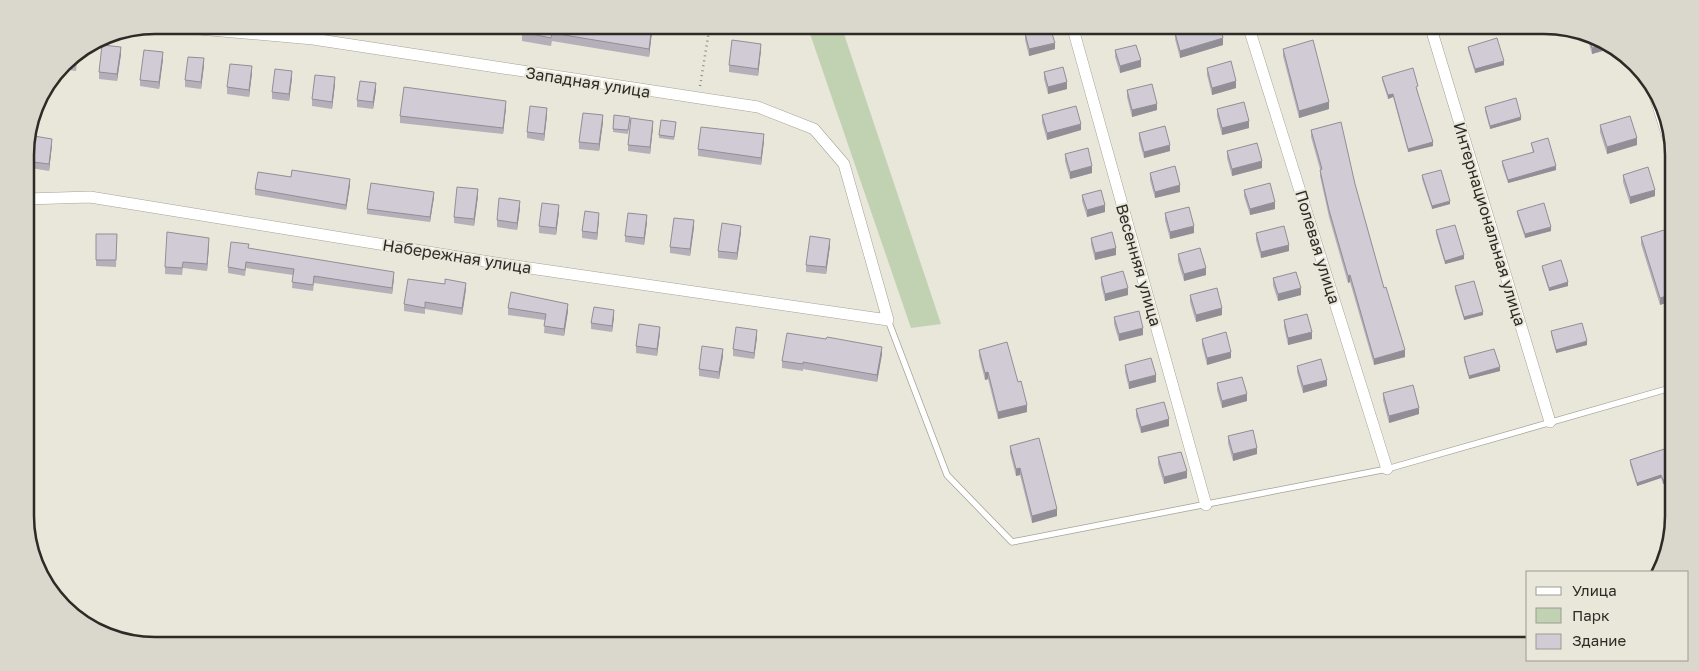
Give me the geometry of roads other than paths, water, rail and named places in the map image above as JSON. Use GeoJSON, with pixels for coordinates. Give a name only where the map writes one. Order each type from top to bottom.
{"type":"FeatureCollection","features":[{"type":"Feature","properties":{"kind":"street","name":"Западная улица"},"geometry":{"type":"LineString","coordinates":[[255,34],[312,39],[698,100],[758,107],[814,129],[844,164],[888,320]]}},
{"type":"Feature","properties":{"kind":"street"},"geometry":{"type":"LineString","coordinates":[[311,34],[312,39]]}},
{"type":"Feature","properties":{"kind":"street","name":"Весенняя улица"},"geometry":{"type":"LineString","coordinates":[[1075,34],[1206,505]]}},
{"type":"Feature","properties":{"kind":"street","name":"Полевая улица"},"geometry":{"type":"LineString","coordinates":[[1251,34],[1387,469]]}},
{"type":"Feature","properties":{"kind":"street","name":"Интернациональная улица"},"geometry":{"type":"LineString","coordinates":[[1433,34],[1550,422]]}},
{"type":"Feature","properties":{"kind":"street","name":"Набережная улица"},"geometry":{"type":"LineString","coordinates":[[34,199],[90,197],[502,264],[888,320]]}},
{"type":"Feature","properties":{"kind":"lane"},"geometry":{"type":"LineString","coordinates":[[888,320],[948,476],[1012,542],[1387,469],[1665,390]]}}]}
